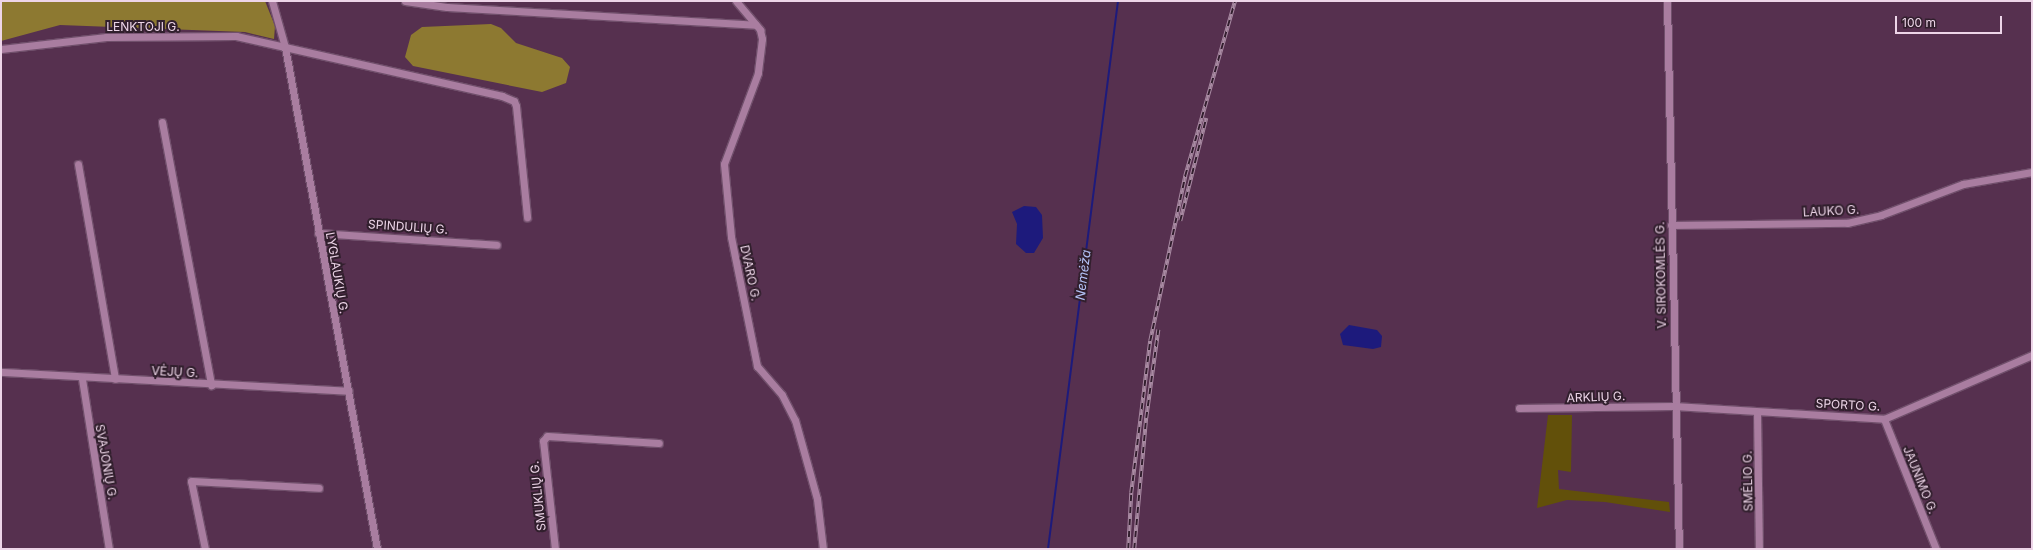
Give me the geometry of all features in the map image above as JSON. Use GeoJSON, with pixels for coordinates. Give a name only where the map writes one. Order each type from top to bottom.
{"type":"FeatureCollection","features":[{"type":"Feature","properties":{"kind":"street","name":"LYGLAUKIŲ G."},"geometry":{"type":"LineString","coordinates":[[272,1],[285,47],[377,549]]}},
{"type":"Feature","properties":{"kind":"street"},"geometry":{"type":"LineString","coordinates":[[405,1],[447,7],[755,25]]}},
{"type":"Feature","properties":{"kind":"street","name":"DVARO G."},"geometry":{"type":"LineString","coordinates":[[736,1],[755,25],[762,39],[758,73],[724,164],[726,197],[757,366],[782,395],[794,420],[817,499],[823,549]]}},
{"type":"Feature","properties":{"kind":"street","name":"V. SIROKOMLĖS G."},"geometry":{"type":"LineString","coordinates":[[1667,1],[1674,406],[1679,549]]}},
{"type":"Feature","properties":{"kind":"street","name":"LENKTOJI G."},"geometry":{"type":"LineString","coordinates":[[1,50],[106,37],[236,36],[514,101],[527,217]]}},
{"type":"Feature","properties":{"kind":"street"},"geometry":{"type":"LineString","coordinates":[[162,122],[212,385]]}},
{"type":"Feature","properties":{"kind":"street"},"geometry":{"type":"LineString","coordinates":[[78,164],[115,379]]}},
{"type":"Feature","properties":{"kind":"street","name":"LAUKO G."},"geometry":{"type":"LineString","coordinates":[[1671,225],[1847,223],[1881,215],[1963,184],[2032,172]]}},
{"type":"Feature","properties":{"kind":"street","name":"SPINDULIŲ G."},"geometry":{"type":"LineString","coordinates":[[318,233],[497,245]]}},
{"type":"Feature","properties":{"kind":"street","name":"SPORTO G."},"geometry":{"type":"LineString","coordinates":[[1674,406],[1884,419],[2032,355]]}},
{"type":"Feature","properties":{"kind":"street","name":"VĖJŲ G."},"geometry":{"type":"LineString","coordinates":[[1,372],[82,379],[115,379],[348,391]]}},
{"type":"Feature","properties":{"kind":"street","name":"SVAJONIŲ G."},"geometry":{"type":"LineString","coordinates":[[82,379],[109,549]]}},
{"type":"Feature","properties":{"kind":"street","name":"ARKLIŲ G."},"geometry":{"type":"LineString","coordinates":[[1519,408],[1674,406]]}},
{"type":"Feature","properties":{"kind":"street","name":"SMĖLIO G."},"geometry":{"type":"LineString","coordinates":[[1758,412],[1759,549]]}},
{"type":"Feature","properties":{"kind":"street","name":"JAUNIMO G."},"geometry":{"type":"LineString","coordinates":[[1884,419],[1936,549]]}},
{"type":"Feature","properties":{"kind":"street","name":"SMUKLIŲ G."},"geometry":{"type":"LineString","coordinates":[[555,549],[544,441],[553,436],[659,443]]}},
{"type":"Feature","properties":{"kind":"street"},"geometry":{"type":"LineString","coordinates":[[205,549],[191,481],[319,488]]}},
{"type":"Feature","properties":{"kind":"shaded area"},"geometry":{"type":"Polygon","coordinates":[[[1,1],[265,1],[275,26],[274,39],[245,32],[60,25],[1,41],[1,1]]]}},
{"type":"Feature","properties":{"kind":"shaded area"},"geometry":{"type":"Polygon","coordinates":[[[491,24],[501,28],[516,43],[562,58],[570,67],[566,83],[542,92],[413,66],[405,57],[411,35],[422,27],[491,24]]]}},
{"type":"Feature","properties":{"kind":"shaded area"},"geometry":{"type":"Polygon","coordinates":[[[1024,206],[1036,207],[1042,215],[1043,238],[1034,253],[1026,253],[1016,244],[1017,224],[1012,212],[1024,206]]]}},
{"type":"Feature","properties":{"kind":"shaded area"},"geometry":{"type":"Polygon","coordinates":[[[1349,325],[1377,330],[1382,336],[1381,347],[1373,349],[1343,345],[1340,334],[1349,325]]]}},
{"type":"Feature","properties":{"kind":"shaded area"},"geometry":{"type":"Polygon","coordinates":[[[1548,415],[1572,415],[1571,472],[1558,470],[1559,489],[1669,502],[1670,512],[1605,502],[1567,500],[1537,508],[1548,415]]]}},
{"type":"Feature","properties":{"kind":"waterway","name":"Nemėža"},"geometry":{"type":"LineString","coordinates":[[1048,549],[1118,1]]}},
{"type":"Feature","properties":{"kind":"railway"},"geometry":{"type":"LineString","coordinates":[[1128,549],[1131,493],[1150,341],[1185,176],[1235,1]]}},
{"type":"Feature","properties":{"kind":"railway"},"geometry":{"type":"LineString","coordinates":[[1180,221],[1206,118]]}},
{"type":"Feature","properties":{"kind":"railway"},"geometry":{"type":"LineString","coordinates":[[1134,549],[1146,418],[1158,330]]}}]}
